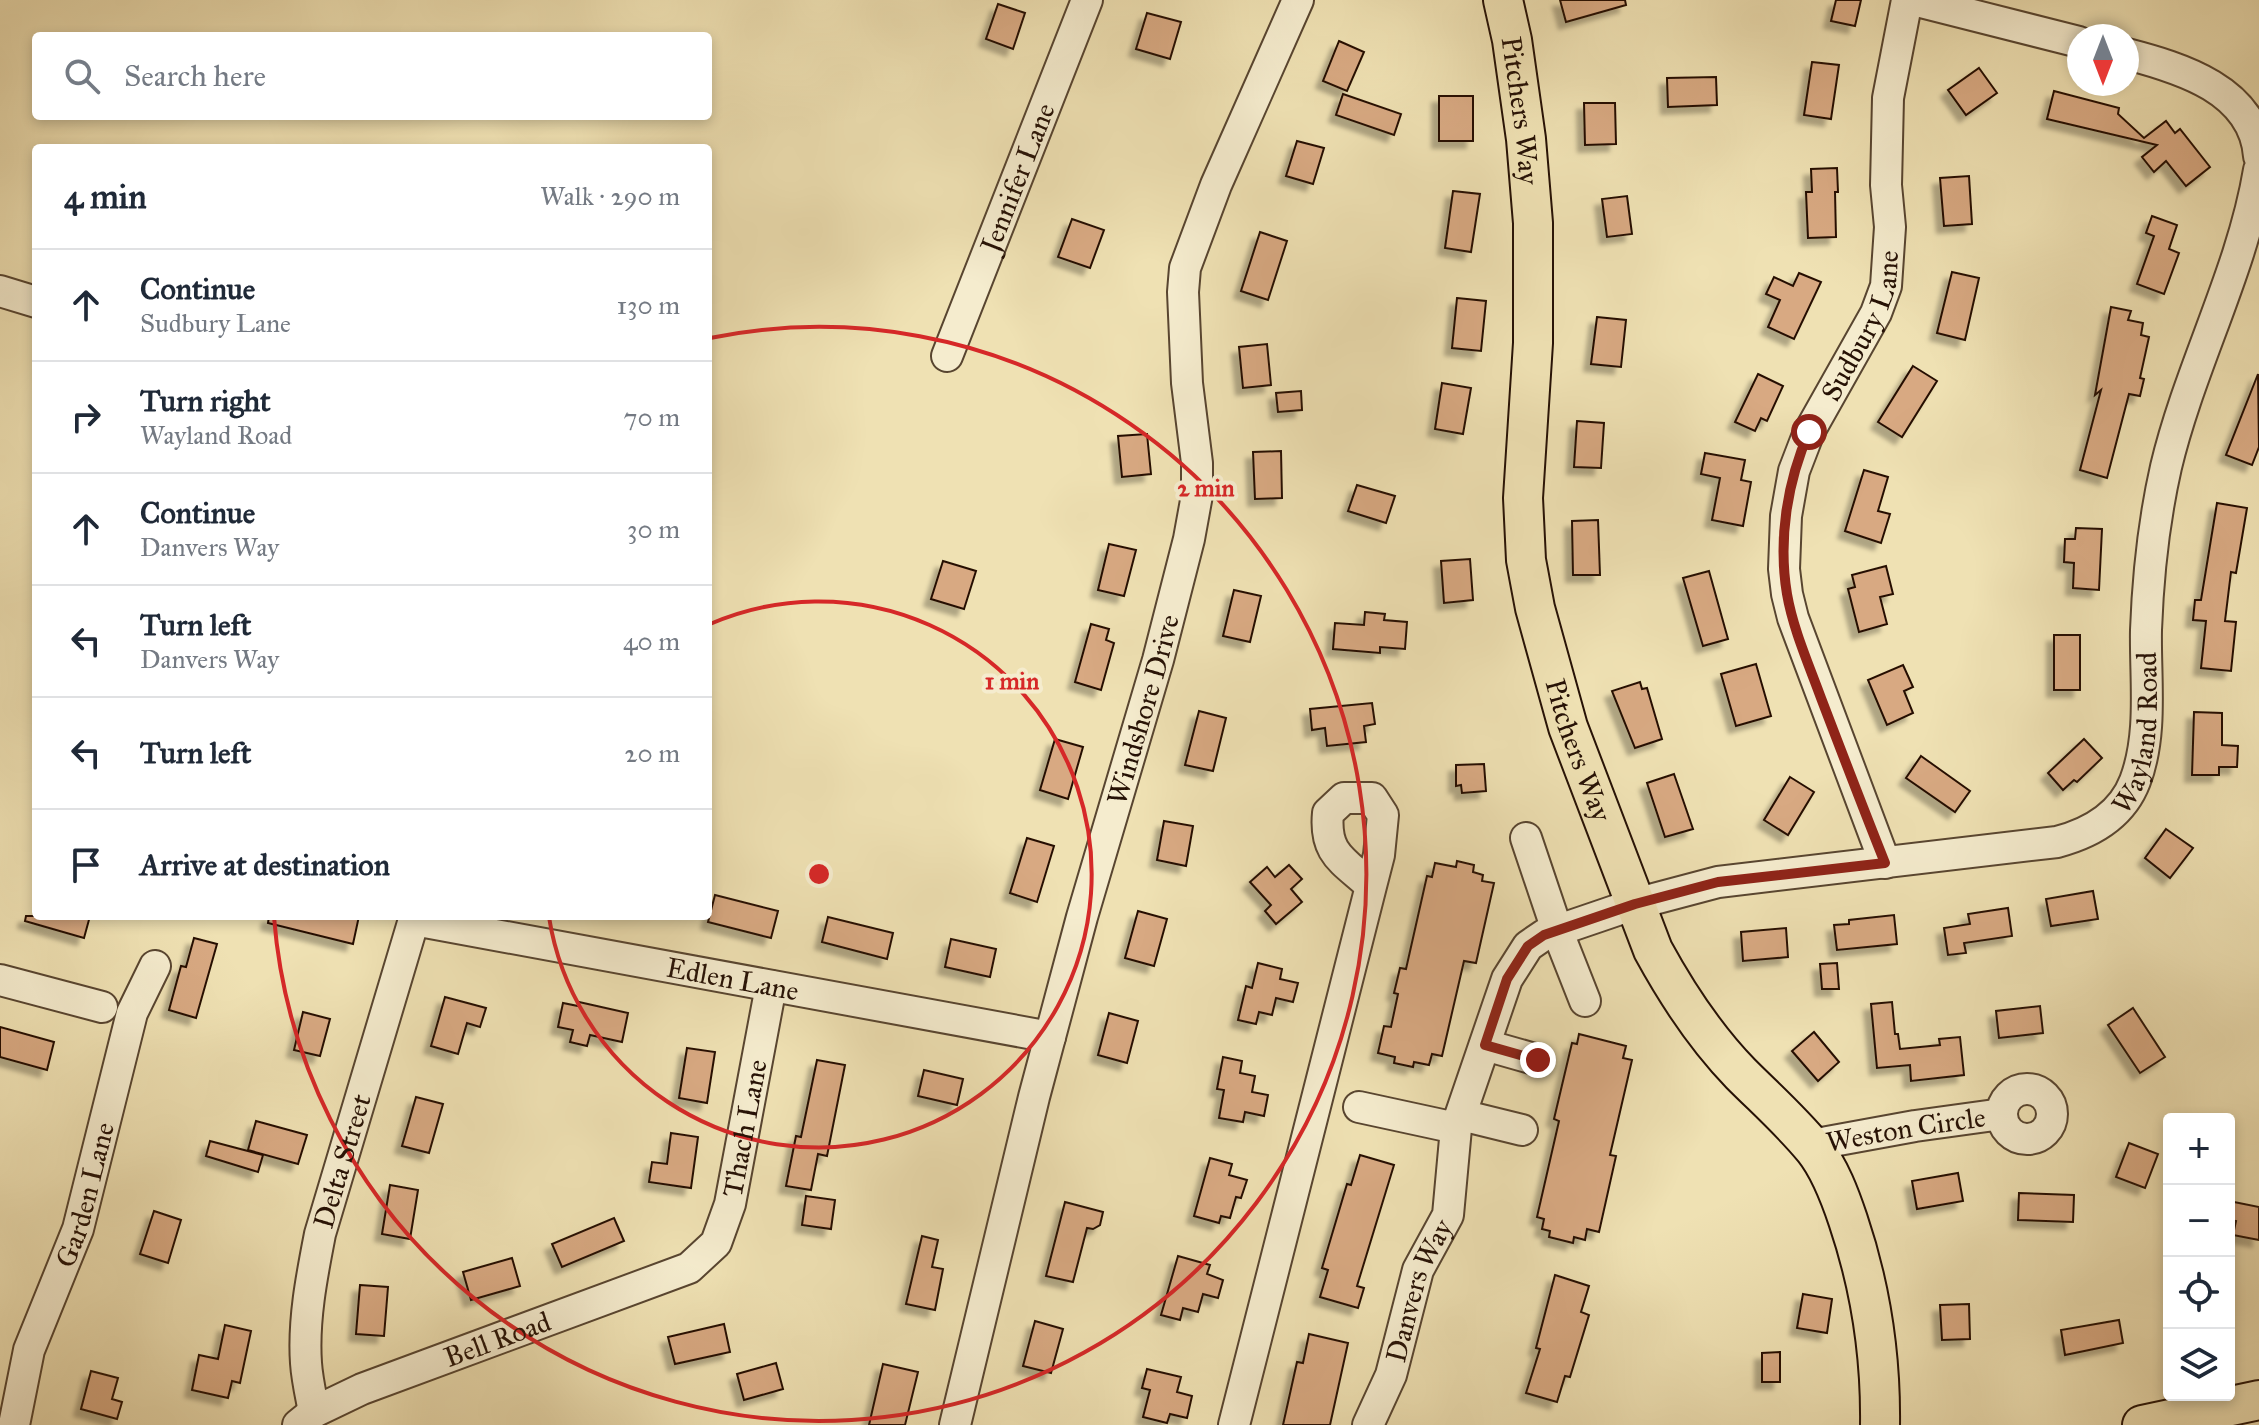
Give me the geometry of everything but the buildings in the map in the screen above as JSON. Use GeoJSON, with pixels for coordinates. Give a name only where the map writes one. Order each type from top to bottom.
{"type":"FeatureCollection","features":[{"type":"Feature","properties":{"kind":"main road","name":"Pitchers Way"},"geometry":{"type":"LineString","coordinates":[[1503,0],[1526,139],[1533,223],[1533,343],[1523,498],[1526,560],[1535,608],[1568,727],[1653,950],[1685,1002],[1725,1056],[1811,1145],[1839,1193],[1863,1266],[1879,1353],[1880,1425]]}},
{"type":"Feature","properties":{"kind":"main road"},"geometry":{"type":"LineString","coordinates":[[2142,1425],[2259,1400]]}},
{"type":"Feature","properties":{"kind":"street","name":"Jennifer Lane"},"geometry":{"type":"LineString","coordinates":[[947,356],[1087,0]]}},
{"type":"Feature","properties":{"kind":"street","name":"Windshore Drive"},"geometry":{"type":"LineString","coordinates":[[955,1425],[1050,1037],[1179,586],[1195,510],[1197,463],[1187,383],[1183,292],[1185,268],[1216,185],[1298,0]]}},
{"type":"Feature","properties":{"kind":"street","name":"Sudbury Lane"},"geometry":{"type":"LineString","coordinates":[[1885,863],[1793,618],[1787,594],[1785,543],[1790,489],[1801,451],[1883,299],[1889,264],[1886,185],[1888,98],[1907,0]]}},
{"type":"Feature","properties":{"kind":"street"},"geometry":{"type":"LineString","coordinates":[[1913,0],[2067,39]]}},
{"type":"Feature","properties":{"kind":"street"},"geometry":{"type":"LineString","coordinates":[[2139,57],[2199,79],[2228,95],[2246,118],[2259,156]]}},
{"type":"Feature","properties":{"kind":"street","name":"Wayland Road"},"geometry":{"type":"LineString","coordinates":[[1635,904],[1718,882],[2072,838],[2101,823],[2117,810],[2129,794],[2140,764],[2146,725],[2146,628],[2150,566],[2166,465],[2238,247],[2259,170]]}},
{"type":"Feature","properties":{"kind":"street"},"geometry":{"type":"LineString","coordinates":[[0,291],[32,301]]}},
{"type":"Feature","properties":{"kind":"street"},"geometry":{"type":"LineString","coordinates":[[1526,838],[1585,1001]]}},
{"type":"Feature","properties":{"kind":"street"},"geometry":{"type":"LineString","coordinates":[[1234,1425],[1371,886]]}},
{"type":"Feature","properties":{"kind":"street","name":"Danvers Way"},"geometry":{"type":"LineString","coordinates":[[1368,1425],[1391,1375],[1418,1270],[1448,1215],[1458,1121],[1507,979],[1528,946],[1544,935],[1635,904]]}},
{"type":"Feature","properties":{"kind":"street","name":"Delta Street"},"geometry":{"type":"LineString","coordinates":[[306,1418],[306,1329],[320,1234],[413,920]]}},
{"type":"Feature","properties":{"kind":"street","name":"Edlen Lane"},"geometry":{"type":"LineString","coordinates":[[424,920],[1050,1037]]}},
{"type":"Feature","properties":{"kind":"street","name":"Garden Lane"},"geometry":{"type":"LineString","coordinates":[[14,1425],[29,1350],[78,1229],[132,1013],[155,966]]}},
{"type":"Feature","properties":{"kind":"street"},"geometry":{"type":"LineString","coordinates":[[0,980],[102,1007]]}},
{"type":"Feature","properties":{"kind":"street","name":"Thach Lane"},"geometry":{"type":"LineString","coordinates":[[699,1260],[716,1243],[730,1204],[771,986]]}},
{"type":"Feature","properties":{"kind":"street"},"geometry":{"type":"LineString","coordinates":[[1485,1045],[1538,1060]]}},
{"type":"Feature","properties":{"kind":"street"},"geometry":{"type":"LineString","coordinates":[[1359,1107],[1522,1130]]}},
{"type":"Feature","properties":{"kind":"street","name":"Weston Circle"},"geometry":{"type":"LineString","coordinates":[[1811,1145],[1900,1128],[2002,1114]]}},
{"type":"Feature","properties":{"kind":"street","name":"Bell Road"},"geometry":{"type":"LineString","coordinates":[[306,1418],[362,1389],[689,1268],[699,1260]]}},
{"type":"Feature","properties":{"kind":"route"},"geometry":{"type":"LineString","coordinates":[[1538,1060],[1485,1045],[1507,979],[1528,946],[1544,935],[1635,904],[1718,882],[1885,863],[1810,667],[1787,594],[1784,569],[1786,516],[1794,471],[1809,432]]}}]}
